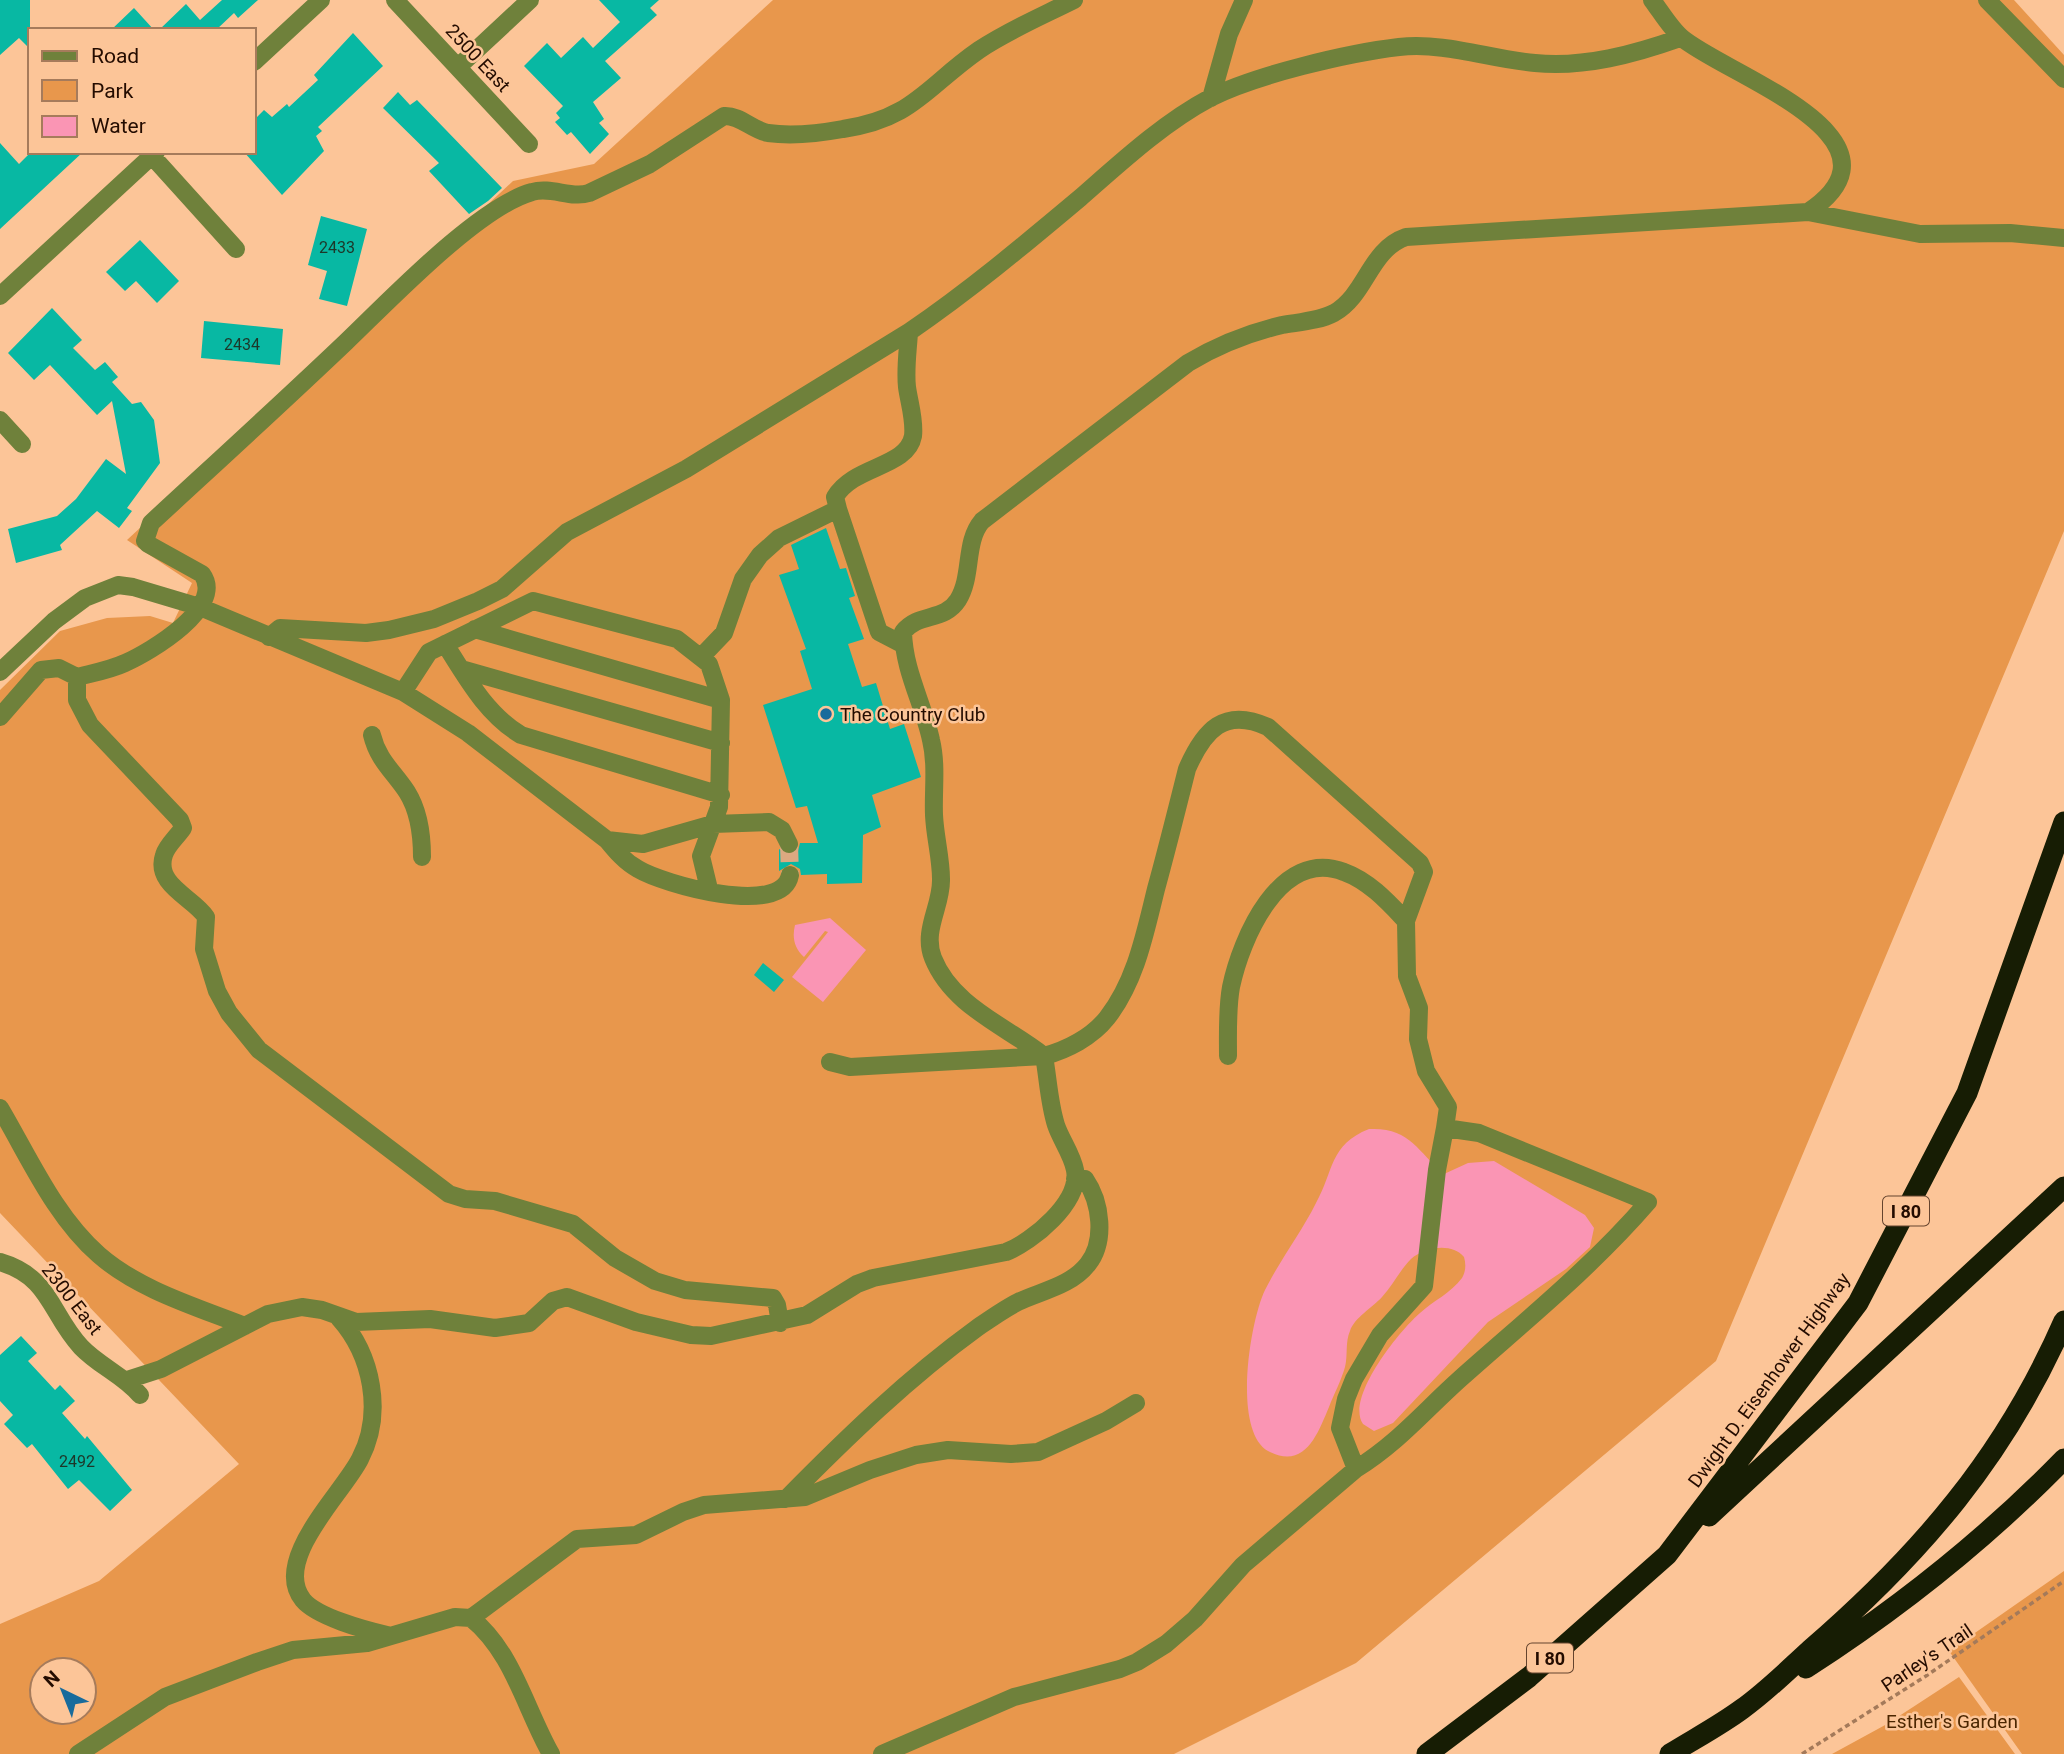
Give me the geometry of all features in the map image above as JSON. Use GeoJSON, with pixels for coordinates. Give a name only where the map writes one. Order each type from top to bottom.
{"type":"FeatureCollection","features":[{"type":"Feature","properties":{"kind":"highway","name":"Dwight D. Eisenhower Highway"},"geometry":{"type":"LineString","coordinates":[[1427,1754],[1529,1677],[1667,1555],[1858,1303],[1967,1093],[2064,822]]}},
{"type":"Feature","properties":{"kind":"highway"},"geometry":{"type":"LineString","coordinates":[[1667,1555],[2064,1187]]}},
{"type":"Feature","properties":{"kind":"highway"},"geometry":{"type":"LineString","coordinates":[[1742,1709],[1840,1624],[1933,1532],[1994,1453],[2040,1376],[2064,1321]]}},
{"type":"Feature","properties":{"kind":"highway"},"geometry":{"type":"LineString","coordinates":[[1670,1754],[1877,1622],[2023,1501],[2064,1459]]}},
{"type":"Feature","properties":{"kind":"street"},"geometry":{"type":"LineString","coordinates":[[256,60],[321,0]]}},
{"type":"Feature","properties":{"kind":"street","name":"2500 East"},"geometry":{"type":"LineString","coordinates":[[395,0],[529,144]]}},
{"type":"Feature","properties":{"kind":"street"},"geometry":{"type":"LineString","coordinates":[[458,67],[530,0]]}},
{"type":"Feature","properties":{"kind":"street"},"geometry":{"type":"LineString","coordinates":[[0,717],[41,670],[59,668],[77,677],[123,664],[151,649],[200,607],[208,595],[207,581],[202,574],[145,541],[151,523],[477,223],[532,192],[548,189],[582,196],[589,193],[650,164],[723,117],[735,117],[770,133],[841,130],[892,117],[932,91],[978,51],[1039,15],[1074,0]]}},
{"type":"Feature","properties":{"kind":"street"},"geometry":{"type":"LineString","coordinates":[[1210,98],[1229,34],[1244,0]]}},
{"type":"Feature","properties":{"kind":"street"},"geometry":{"type":"LineString","coordinates":[[1652,0],[1680,38],[1801,109],[1835,141],[1841,154],[1841,171],[1829,195],[1808,212]]}},
{"type":"Feature","properties":{"kind":"street"},"geometry":{"type":"LineString","coordinates":[[1987,0],[2064,79]]}},
{"type":"Feature","properties":{"kind":"street"},"geometry":{"type":"LineString","coordinates":[[269,637],[280,628],[366,632],[389,630],[434,619],[502,589],[566,532],[686,469],[909,332],[997,266],[1149,140],[1210,98],[1256,81],[1353,54],[1401,47],[1438,46],[1536,63],[1580,62],[1644,50],[1680,38]]}},
{"type":"Feature","properties":{"kind":"street"},"geometry":{"type":"LineString","coordinates":[[0,296],[154,154],[236,248]]}},
{"type":"Feature","properties":{"kind":"street"},"geometry":{"type":"LineString","coordinates":[[127,1380],[161,1369],[284,1309],[302,1307],[322,1310],[340,1318],[372,1323],[430,1319],[475,1326],[516,1327],[529,1324],[557,1298],[567,1297],[636,1322],[691,1335],[711,1336],[807,1315],[856,1284],[873,1278],[1006,1252],[1022,1245],[1052,1219],[1064,1204],[1076,1179],[1075,1168],[1056,1125],[1044,1056],[996,1026],[975,1008],[949,982],[933,957],[930,932],[942,881],[934,817],[934,759],[931,740],[907,670],[903,632],[910,623],[943,615],[958,601],[965,586],[973,536],[982,521],[1188,363],[1213,348],[1245,334],[1333,313],[1358,290],[1380,254],[1393,242],[1406,237],[1808,212],[1920,234],[2010,233],[2064,238]]}},
{"type":"Feature","properties":{"kind":"street"},"geometry":{"type":"LineString","coordinates":[[904,645],[879,632],[835,497],[844,484],[857,474],[903,454],[913,437],[907,384],[909,332]]}},
{"type":"Feature","properties":{"kind":"street"},"geometry":{"type":"LineString","coordinates":[[0,420],[22,444]]}},
{"type":"Feature","properties":{"kind":"street"},"geometry":{"type":"LineString","coordinates":[[702,656],[723,633],[743,579],[760,555],[779,538],[838,509]]}},
{"type":"Feature","properties":{"kind":"street"},"geometry":{"type":"LineString","coordinates":[[0,672],[54,621],[85,597],[118,585],[133,587],[200,607],[402,692],[468,733],[607,840],[623,858],[664,882],[709,889],[723,896],[771,894],[786,886],[790,875]]}},
{"type":"Feature","properties":{"kind":"street"},"geometry":{"type":"LineString","coordinates":[[402,692],[429,652],[533,601],[677,639],[702,656],[714,674],[721,700],[720,795],[701,856],[709,889]]}},
{"type":"Feature","properties":{"kind":"street"},"geometry":{"type":"LineString","coordinates":[[475,629],[721,700]]}},
{"type":"Feature","properties":{"kind":"street"},"geometry":{"type":"LineString","coordinates":[[445,644],[494,714],[521,735],[720,795]]}},
{"type":"Feature","properties":{"kind":"street"},"geometry":{"type":"LineString","coordinates":[[461,669],[722,743]]}},
{"type":"Feature","properties":{"kind":"street"},"geometry":{"type":"LineString","coordinates":[[77,677],[77,700],[90,724],[180,820],[183,828],[163,857],[163,867],[172,886],[206,917],[204,949],[217,991],[229,1013],[259,1050],[449,1194],[465,1199],[495,1201],[573,1224],[615,1258],[655,1281],[685,1290],[773,1298],[778,1305],[780,1323]]}},
{"type":"Feature","properties":{"kind":"street"},"geometry":{"type":"LineString","coordinates":[[830,1062],[850,1067],[1044,1056],[1061,1051],[1092,1032],[1119,1002],[1142,944],[1187,769],[1202,740],[1228,720],[1249,719],[1268,727],[1420,863],[1424,872],[1406,921],[1407,976],[1419,1008],[1418,1039],[1426,1071],[1448,1107],[1446,1128],[1437,1170],[1424,1286],[1380,1335],[1354,1379],[1346,1399],[1340,1428],[1356,1469]]}},
{"type":"Feature","properties":{"kind":"street"},"geometry":{"type":"LineString","coordinates":[[372,735],[381,761],[407,792],[413,805],[419,824],[422,857]]}},
{"type":"Feature","properties":{"kind":"street"},"geometry":{"type":"LineString","coordinates":[[607,840],[643,844],[713,824],[774,823],[782,830],[789,844]]}},
{"type":"Feature","properties":{"kind":"street"},"geometry":{"type":"LineString","coordinates":[[1228,1056],[1231,989],[1245,938],[1271,897],[1286,883],[1306,870],[1324,868],[1343,871],[1372,888],[1406,921]]}},
{"type":"Feature","properties":{"kind":"street"},"geometry":{"type":"LineString","coordinates":[[0,1108],[54,1202],[99,1255],[161,1291],[245,1326]]}},
{"type":"Feature","properties":{"kind":"street"},"geometry":{"type":"LineString","coordinates":[[882,1754],[1014,1697],[1120,1669],[1156,1650],[1195,1619],[1242,1565],[1356,1469],[1388,1449],[1452,1386],[1610,1246],[1648,1202],[1479,1133],[1446,1128]]}},
{"type":"Feature","properties":{"kind":"street"},"geometry":{"type":"LineString","coordinates":[[786,1499],[835,1450],[949,1350],[1015,1303],[1068,1281],[1087,1265],[1097,1243],[1098,1212],[1090,1186],[1085,1179],[1076,1179]]}},
{"type":"Feature","properties":{"kind":"street","name":"2300 East"},"geometry":{"type":"LineString","coordinates":[[0,1262],[16,1266],[34,1280],[57,1308],[79,1345],[102,1366],[127,1380],[140,1395]]}},
{"type":"Feature","properties":{"kind":"street"},"geometry":{"type":"LineString","coordinates":[[340,1318],[354,1335],[369,1371],[372,1403],[369,1432],[361,1457],[317,1519],[302,1549],[296,1587],[304,1601],[318,1611],[387,1636]]}},
{"type":"Feature","properties":{"kind":"street"},"geometry":{"type":"LineString","coordinates":[[471,1618],[577,1539],[636,1535],[683,1511],[704,1505],[805,1497],[870,1470],[916,1455],[948,1450],[1011,1454],[1038,1452],[1106,1421],[1136,1403]]}},
{"type":"Feature","properties":{"kind":"street"},"geometry":{"type":"LineString","coordinates":[[78,1754],[165,1697],[223,1675],[292,1650],[367,1643],[455,1617],[471,1618],[488,1631],[504,1656],[551,1754]]}},
{"type":"Feature","properties":{"kind":"path","name":"Parley's Trail"},"geometry":{"type":"LineString","coordinates":[[1802,1754],[1926,1676],[2064,1581]]}},
{"type":"Feature","properties":{"kind":"green space"},"geometry":{"type":"Polygon","coordinates":[[[773,0],[2014,0],[2064,55],[2064,531],[1716,1361],[1356,1663],[1174,1754],[0,1754],[0,1624],[99,1581],[239,1464],[0,1213],[0,690],[60,631],[107,618],[150,616],[173,623],[192,583],[127,540],[513,181],[594,164],[773,0]]]}},
{"type":"Feature","properties":{"kind":"green space"},"geometry":{"type":"Polygon","coordinates":[[[2064,1571],[2064,1754],[2022,1754],[1949,1651],[2064,1571]]]}},
{"type":"Feature","properties":{"kind":"green space","name":"Esther's Garden"},"geometry":{"type":"Polygon","coordinates":[[[1959,1677],[2015,1754],[1832,1754],[1887,1724],[1959,1677]]]}},
{"type":"Feature","properties":{"kind":"water"},"geometry":{"type":"Polygon","coordinates":[[[830,918],[866,950],[823,1002],[792,977],[828,932],[825,931],[804,957],[796,946],[794,934],[795,925],[830,918]]]}},
{"type":"Feature","properties":{"kind":"water"},"geometry":{"type":"Polygon","coordinates":[[[1369,1129],[1383,1129],[1404,1136],[1444,1174],[1468,1163],[1494,1161],[1585,1215],[1594,1228],[1590,1247],[1566,1269],[1488,1322],[1393,1423],[1374,1431],[1363,1424],[1359,1412],[1368,1382],[1377,1365],[1411,1322],[1453,1288],[1465,1270],[1464,1257],[1452,1249],[1430,1249],[1411,1259],[1382,1297],[1352,1326],[1348,1335],[1346,1363],[1315,1438],[1301,1453],[1281,1456],[1268,1451],[1257,1439],[1250,1421],[1247,1374],[1259,1305],[1271,1279],[1316,1203],[1339,1151],[1356,1135],[1369,1129]]]}},
{"type":"Feature","properties":{"kind":"building"},"geometry":{"type":"Polygon","coordinates":[[[0,0],[30,0],[28,47],[19,38],[0,55],[0,0]]]}},
{"type":"Feature","properties":{"kind":"building"},"geometry":{"type":"Polygon","coordinates":[[[222,0],[258,0],[238,18],[234,13],[218,28],[161,28],[186,4],[200,20],[222,0]]]}},
{"type":"Feature","properties":{"kind":"building"},"geometry":{"type":"Polygon","coordinates":[[[599,0],[659,0],[650,8],[657,15],[605,61],[621,78],[593,102],[604,119],[599,123],[609,134],[590,154],[571,132],[567,135],[555,122],[560,118],[556,113],[563,106],[524,66],[547,43],[561,58],[583,37],[593,48],[620,22],[599,0]]]}},
{"type":"Feature","properties":{"kind":"building"},"geometry":{"type":"Polygon","coordinates":[[[134,8],[152,28],[113,28],[134,8]]]}},
{"type":"Feature","properties":{"kind":"building"},"geometry":{"type":"Polygon","coordinates":[[[353,33],[383,66],[318,127],[322,131],[316,136],[324,151],[282,195],[246,154],[256,154],[256,118],[264,110],[272,117],[287,104],[289,107],[318,80],[314,75],[353,33]]]}},
{"type":"Feature","properties":{"kind":"building"},"geometry":{"type":"Polygon","coordinates":[[[398,92],[410,105],[417,100],[502,188],[469,214],[429,171],[439,163],[383,108],[398,92]]]}},
{"type":"Feature","properties":{"kind":"building"},"geometry":{"type":"Polygon","coordinates":[[[0,143],[19,164],[29,154],[81,154],[0,229],[0,143]]]}},
{"type":"Feature","properties":{"kind":"building"},"geometry":{"type":"Polygon","coordinates":[[[321,216],[367,229],[347,306],[319,299],[327,271],[308,265],[321,216]]]}},
{"type":"Feature","properties":{"kind":"building"},"geometry":{"type":"Polygon","coordinates":[[[140,240],[179,281],[157,303],[136,281],[125,291],[106,272],[140,240]]]}},
{"type":"Feature","properties":{"kind":"building"},"geometry":{"type":"Polygon","coordinates":[[[52,308],[82,340],[73,348],[95,370],[105,362],[118,377],[112,382],[132,404],[141,402],[154,420],[160,463],[127,508],[132,511],[119,528],[97,511],[60,545],[62,550],[16,563],[8,529],[57,516],[76,499],[106,459],[126,474],[112,401],[97,415],[50,365],[34,380],[8,353],[52,308]]]}},
{"type":"Feature","properties":{"kind":"building"},"geometry":{"type":"Polygon","coordinates":[[[204,321],[283,329],[280,365],[201,358],[204,321]]]}},
{"type":"Feature","properties":{"kind":"building","name":"The Country Club"},"geometry":{"type":"Polygon","coordinates":[[[826,528],[840,569],[846,568],[855,596],[849,598],[864,639],[848,644],[862,687],[876,683],[890,729],[904,724],[921,777],[872,795],[881,827],[863,835],[862,883],[827,884],[827,874],[801,875],[800,869],[791,864],[779,871],[779,849],[789,855],[798,851],[800,843],[818,843],[807,806],[796,808],[763,705],[812,689],[800,651],[806,649],[779,575],[799,569],[791,545],[826,528]]]}},
{"type":"Feature","properties":{"kind":"building"},"geometry":{"type":"Polygon","coordinates":[[[763,963],[784,980],[774,992],[754,975],[763,963]]]}},
{"type":"Feature","properties":{"kind":"building"},"geometry":{"type":"Polygon","coordinates":[[[21,1336],[37,1353],[28,1361],[55,1390],[60,1385],[75,1401],[62,1413],[85,1439],[87,1436],[132,1490],[110,1511],[79,1480],[68,1489],[32,1444],[27,1448],[4,1424],[13,1415],[0,1401],[0,1355],[21,1336]]]}},
{"type":"Feature","properties":{"kind":"tunnel"},"geometry":{"type":"LineString","coordinates":[[789,844],[790,875]]}},
{"type":"Feature","properties":{"kind":"place","name":"The Country Club"},"geometry":{"type":"Point","coordinates":[826,714]}}]}
